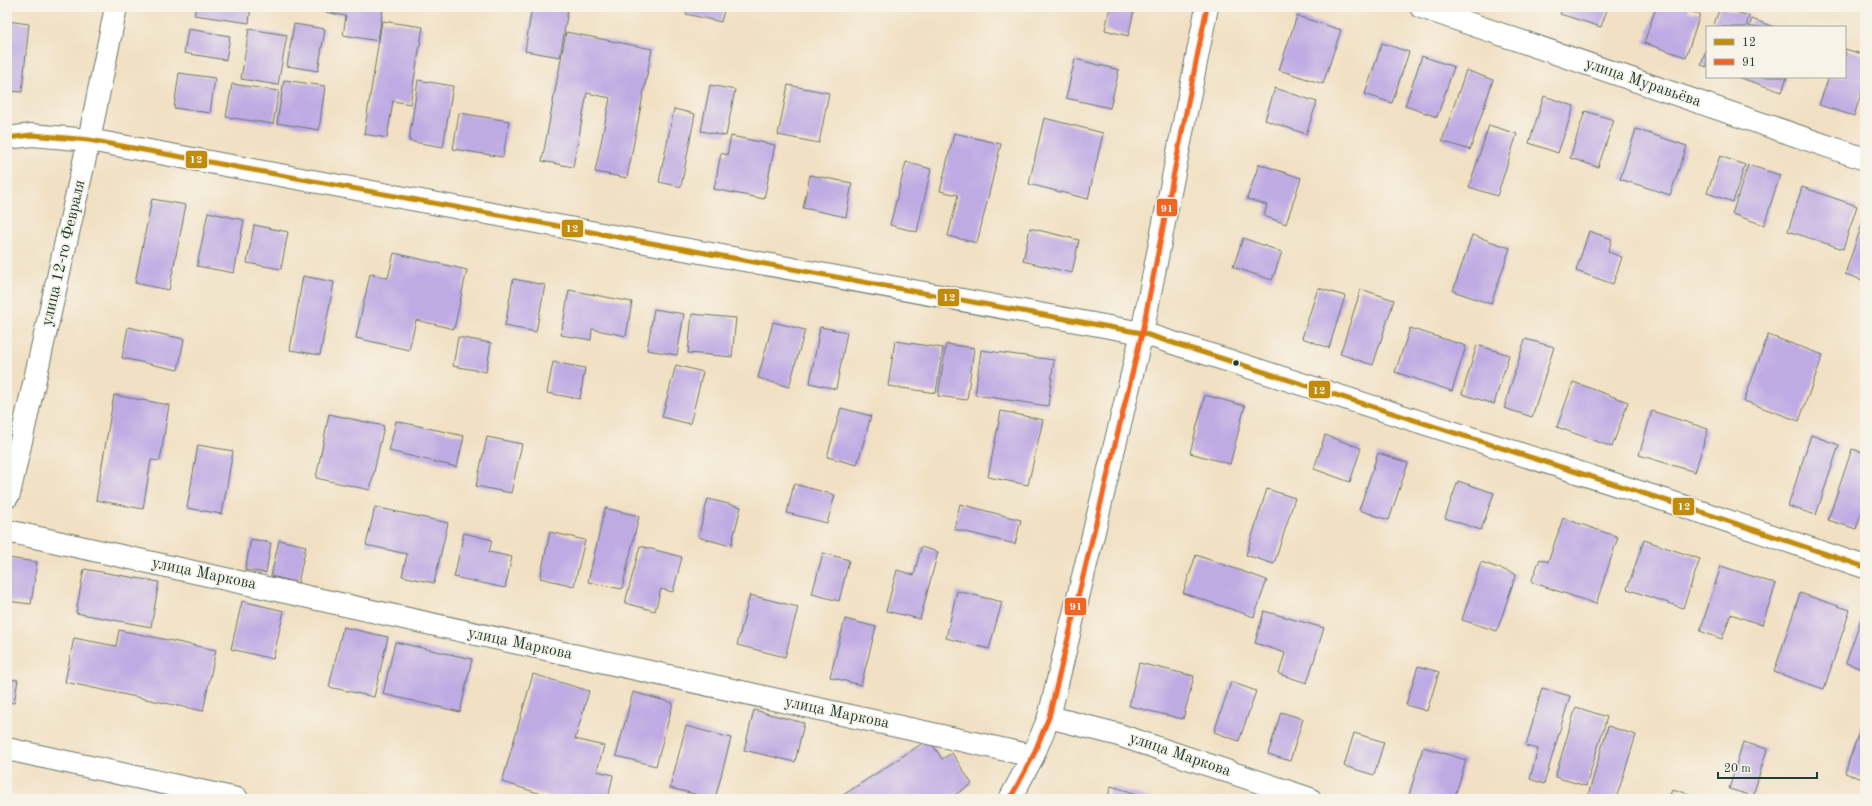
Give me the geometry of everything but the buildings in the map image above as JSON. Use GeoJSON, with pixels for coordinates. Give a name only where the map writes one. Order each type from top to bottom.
{"type":"FeatureCollection","features":[{"type":"Feature","properties":{"kind":"street","name":"улица 12-го Февраля"},"geometry":{"type":"LineString","coordinates":[[7,497],[11,486],[89,140],[116,7]]}},
{"type":"Feature","properties":{"kind":"street"},"geometry":{"type":"LineString","coordinates":[[1010,799],[1033,756],[1049,717],[1142,333],[1207,7]]}},
{"type":"Feature","properties":{"kind":"street","name":"улица Муравьёва"},"geometry":{"type":"LineString","coordinates":[[1421,7],[1865,159]]}},
{"type":"Feature","properties":{"kind":"street"},"geometry":{"type":"LineString","coordinates":[[7,138],[32,135],[89,140],[1142,333],[1683,506],[1865,567]]}},
{"type":"Feature","properties":{"kind":"street","name":"улица Маркова"},"geometry":{"type":"LineString","coordinates":[[7,531],[1033,756]]}},
{"type":"Feature","properties":{"kind":"street","name":"улица Маркова"},"geometry":{"type":"LineString","coordinates":[[1049,717],[1116,734],[1310,799]]}},
{"type":"Feature","properties":{"kind":"street"},"geometry":{"type":"LineString","coordinates":[[7,749],[236,799]]}},
{"type":"Feature","properties":{"kind":"transit line","name":"91"},"geometry":{"type":"LineString","coordinates":[[1010,799],[1033,756],[1049,717],[1142,333],[1207,7]]}},
{"type":"Feature","properties":{"kind":"transit line","name":"12"},"geometry":{"type":"LineString","coordinates":[[7,138],[32,135],[89,140],[1142,333],[1683,506],[1865,567]]}}]}
